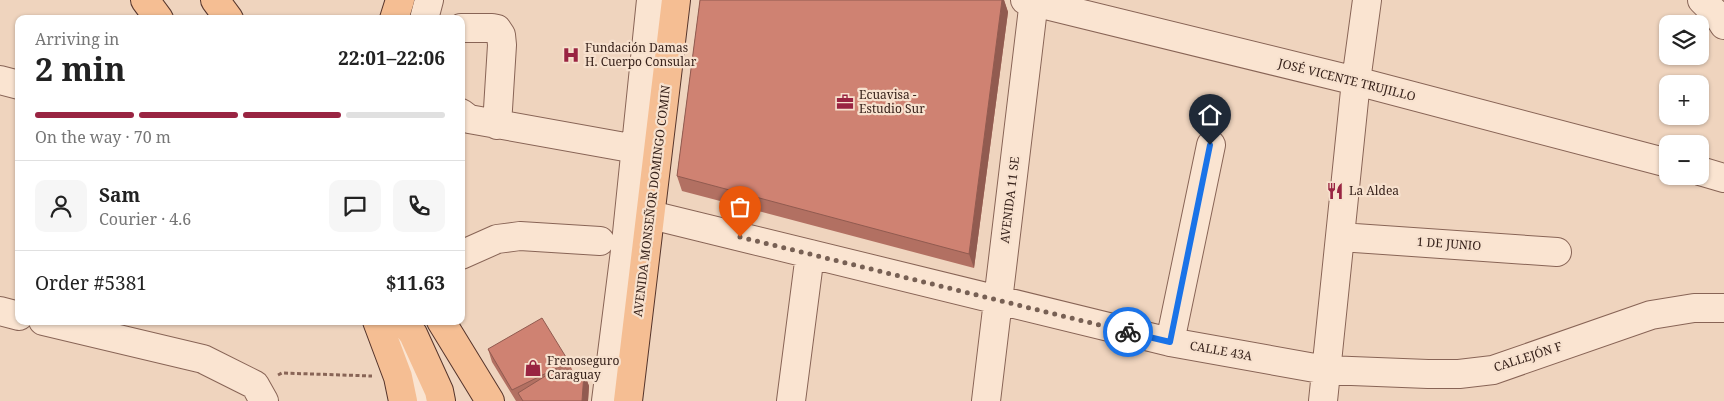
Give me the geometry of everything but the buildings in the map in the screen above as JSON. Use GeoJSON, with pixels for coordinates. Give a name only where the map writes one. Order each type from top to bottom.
{"type":"FeatureCollection","features":[{"type":"Feature","properties":{"kind":"main road"},"geometry":{"type":"LineString","coordinates":[[145,0],[156,15]]}},
{"type":"Feature","properties":{"kind":"main road"},"geometry":{"type":"LineString","coordinates":[[215,0],[226,15]]}},
{"type":"Feature","properties":{"kind":"main road"},"geometry":{"type":"LineString","coordinates":[[395,15],[400,0]]}},
{"type":"Feature","properties":{"kind":"main road","name":"AVENIDA MONSEÑOR DOMINGO COMIN"},"geometry":{"type":"LineString","coordinates":[[628,401],[651,215],[647,148],[676,0]]}},
{"type":"Feature","properties":{"kind":"main road"},"geometry":{"type":"LineString","coordinates":[[378,325],[400,389]]}},
{"type":"Feature","properties":{"kind":"main road"},"geometry":{"type":"LineString","coordinates":[[407,325],[413,334],[440,392],[442,401]]}},
{"type":"Feature","properties":{"kind":"main road"},"geometry":{"type":"LineString","coordinates":[[443,325],[490,401]]}},
{"type":"Feature","properties":{"kind":"street"},"geometry":{"type":"LineString","coordinates":[[425,15],[429,0]]}},
{"type":"Feature","properties":{"kind":"street","name":"AVENIDA MONSEÑOR DOMINGO COMIN"},"geometry":{"type":"LineString","coordinates":[[606,401],[647,148],[652,0]]}},
{"type":"Feature","properties":{"kind":"street"},"geometry":{"type":"LineString","coordinates":[[1323,401],[1356,82],[1367,0]]}},
{"type":"Feature","properties":{"kind":"street"},"geometry":{"type":"LineString","coordinates":[[1702,0],[1719,17],[1724,25]]}},
{"type":"Feature","properties":{"kind":"street","name":"JOSÉ VICENTE TRUJILLO"},"geometry":{"type":"LineString","coordinates":[[1031,1],[1356,82],[1659,161]]}},
{"type":"Feature","properties":{"kind":"street","name":"AVENIDA 11 SE"},"geometry":{"type":"LineString","coordinates":[[986,401],[1031,1]]}},
{"type":"Feature","properties":{"kind":"street"},"geometry":{"type":"LineString","coordinates":[[465,28],[492,28],[496,29],[500,35],[502,45],[497,125]]}},
{"type":"Feature","properties":{"kind":"street"},"geometry":{"type":"LineString","coordinates":[[0,80],[15,84]]}},
{"type":"Feature","properties":{"kind":"street"},"geometry":{"type":"LineString","coordinates":[[465,116],[469,119],[497,125],[647,148]]}},
{"type":"Feature","properties":{"kind":"street"},"geometry":{"type":"LineString","coordinates":[[1170,342],[1210,145]]}},
{"type":"Feature","properties":{"kind":"street"},"geometry":{"type":"LineString","coordinates":[[1709,174],[1724,178]]}},
{"type":"Feature","properties":{"kind":"street","name":"CALLE 43A"},"geometry":{"type":"LineString","coordinates":[[651,215],[1170,342],[1326,370]]}},
{"type":"Feature","properties":{"kind":"street"},"geometry":{"type":"LineString","coordinates":[[465,253],[496,239],[520,236],[600,241]]}},
{"type":"Feature","properties":{"kind":"street","name":"1 DE JUNIO"},"geometry":{"type":"LineString","coordinates":[[1340,237],[1557,252]]}},
{"type":"Feature","properties":{"kind":"street"},"geometry":{"type":"LineString","coordinates":[[791,401],[810,254]]}},
{"type":"Feature","properties":{"kind":"street","name":"CALLEJÓN F"},"geometry":{"type":"LineString","coordinates":[[1326,370],[1428,374],[1459,374],[1493,370],[1651,315],[1694,308],[1724,308]]}},
{"type":"Feature","properties":{"kind":"street"},"geometry":{"type":"LineString","coordinates":[[0,311],[15,315]]}},
{"type":"Feature","properties":{"kind":"street"},"geometry":{"type":"LineString","coordinates":[[60,325],[203,359],[260,393]]}},
{"type":"Feature","properties":{"kind":"street"},"geometry":{"type":"LineString","coordinates":[[396,325],[406,343],[424,401]]}},
{"type":"Feature","properties":{"kind":"path"},"geometry":{"type":"LineString","coordinates":[[260,393],[282,373],[400,389]]}},
{"type":"Feature","properties":{"kind":"way so far"},"geometry":{"type":"LineString","coordinates":[[740,237],[1128,332]]}},
{"type":"Feature","properties":{"kind":"place","name":"Fundación Damas H. Cuerpo Consular"},"geometry":{"type":"Point","coordinates":[571,55]}},
{"type":"Feature","properties":{"kind":"place","name":"Ecuavisa - Estudio Sur"},"geometry":{"type":"Point","coordinates":[845,102]}},
{"type":"Feature","properties":{"kind":"place","name":"La Aldea"},"geometry":{"type":"Point","coordinates":[1335,191]}},
{"type":"Feature","properties":{"kind":"place","name":"Frenoseguro Caraguay"},"geometry":{"type":"Point","coordinates":[533,368]}},
{"type":"Feature","properties":{"kind":"route"},"geometry":{"type":"LineString","coordinates":[[1128,332],[1170,342],[1210,145]]}}]}
